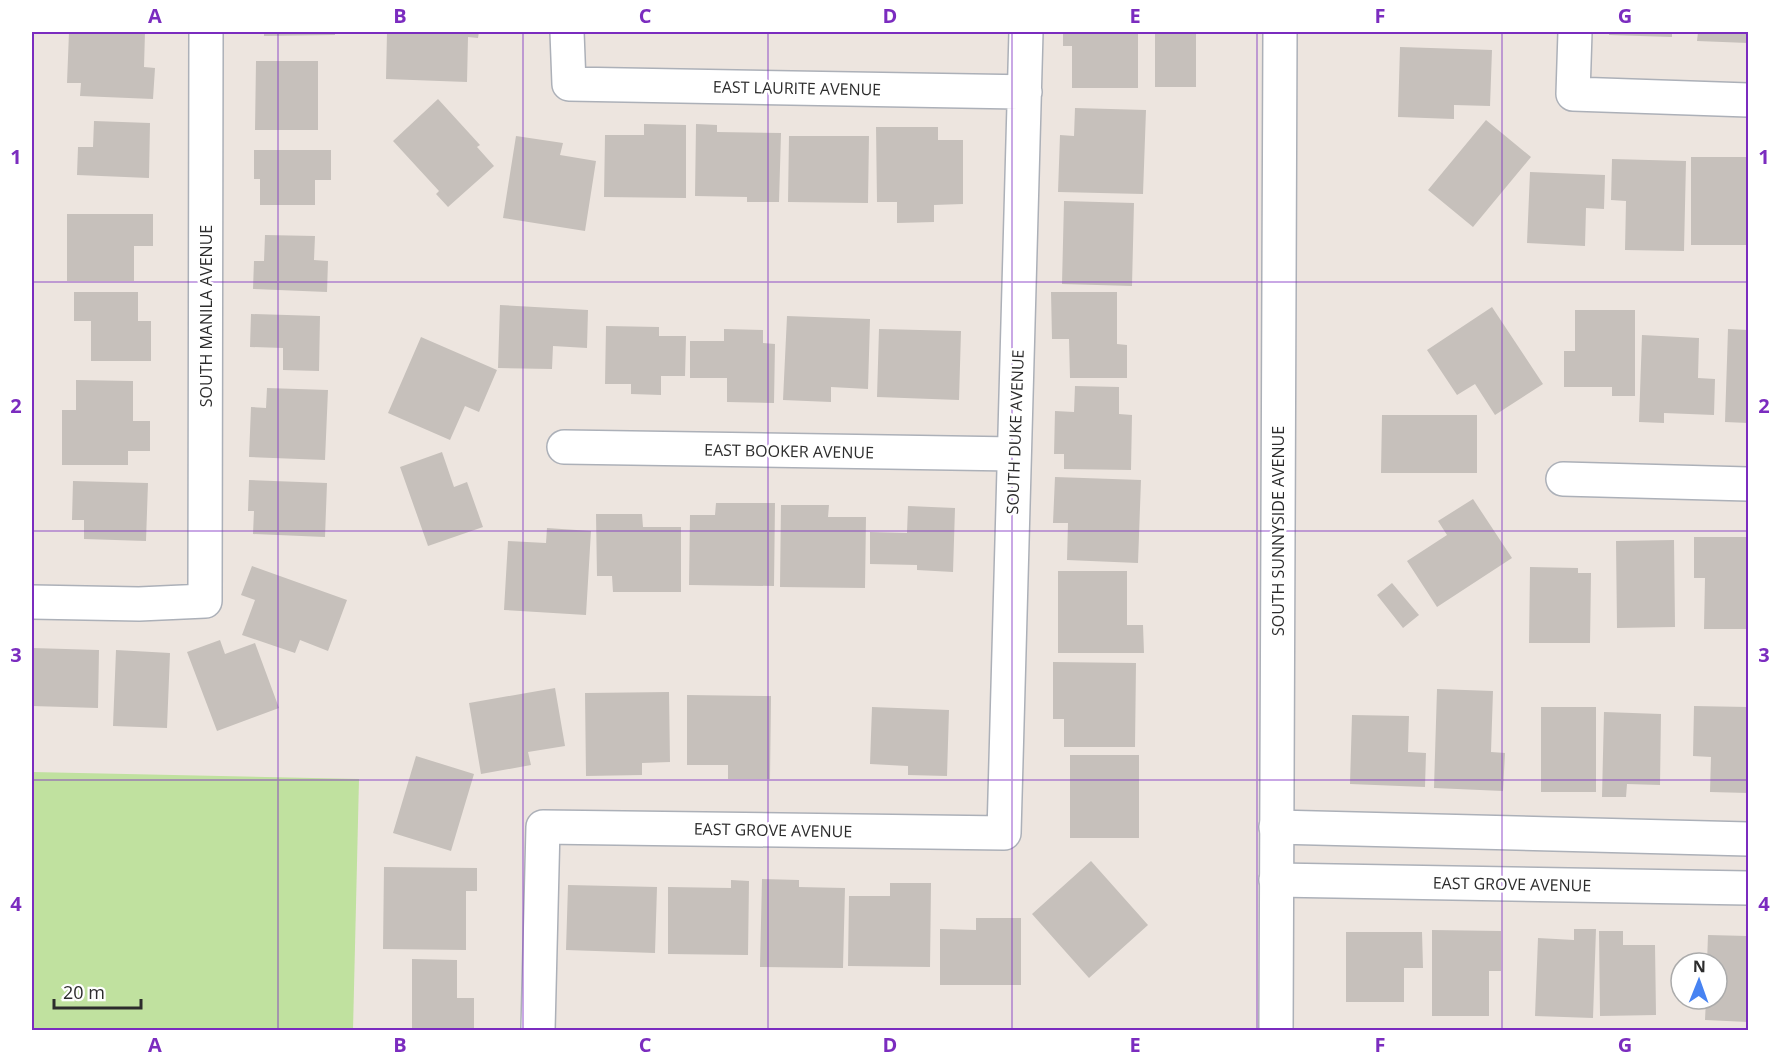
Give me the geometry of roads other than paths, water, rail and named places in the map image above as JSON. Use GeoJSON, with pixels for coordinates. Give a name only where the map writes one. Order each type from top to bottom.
{"type":"FeatureCollection","features":[{"type":"Feature","properties":{"kind":"street","name":"SOUTH MANILA AVENUE"},"geometry":{"type":"LineString","coordinates":[[32,602],[139,604],[205,602],[206,32]]}},
{"type":"Feature","properties":{"kind":"street","name":"EAST LAURITE AVENUE"},"geometry":{"type":"LineString","coordinates":[[567,32],[569,84],[1025,92]]}},
{"type":"Feature","properties":{"kind":"street","name":"SOUTH DUKE AVENUE"},"geometry":{"type":"LineString","coordinates":[[1004,833],[1026,32]]}},
{"type":"Feature","properties":{"kind":"street","name":"SOUTH SUNNYSIDE AVENUE"},"geometry":{"type":"LineString","coordinates":[[1276,1030],[1280,32]]}},
{"type":"Feature","properties":{"kind":"street"},"geometry":{"type":"LineString","coordinates":[[1575,32],[1573,94],[1749,100]]}},
{"type":"Feature","properties":{"kind":"street","name":"EAST BOOKER AVENUE"},"geometry":{"type":"LineString","coordinates":[[564,447],[1014,454]]}},
{"type":"Feature","properties":{"kind":"street"},"geometry":{"type":"LineString","coordinates":[[1563,479],[1749,484]]}},
{"type":"Feature","properties":{"kind":"street","name":"EAST GROVE AVENUE"},"geometry":{"type":"LineString","coordinates":[[538,1030],[543,827],[1004,833]]}},
{"type":"Feature","properties":{"kind":"street"},"geometry":{"type":"LineString","coordinates":[[1276,827],[1749,839]]}},
{"type":"Feature","properties":{"kind":"street","name":"EAST GROVE AVENUE"},"geometry":{"type":"LineString","coordinates":[[1276,880],[1749,888]]}}]}
